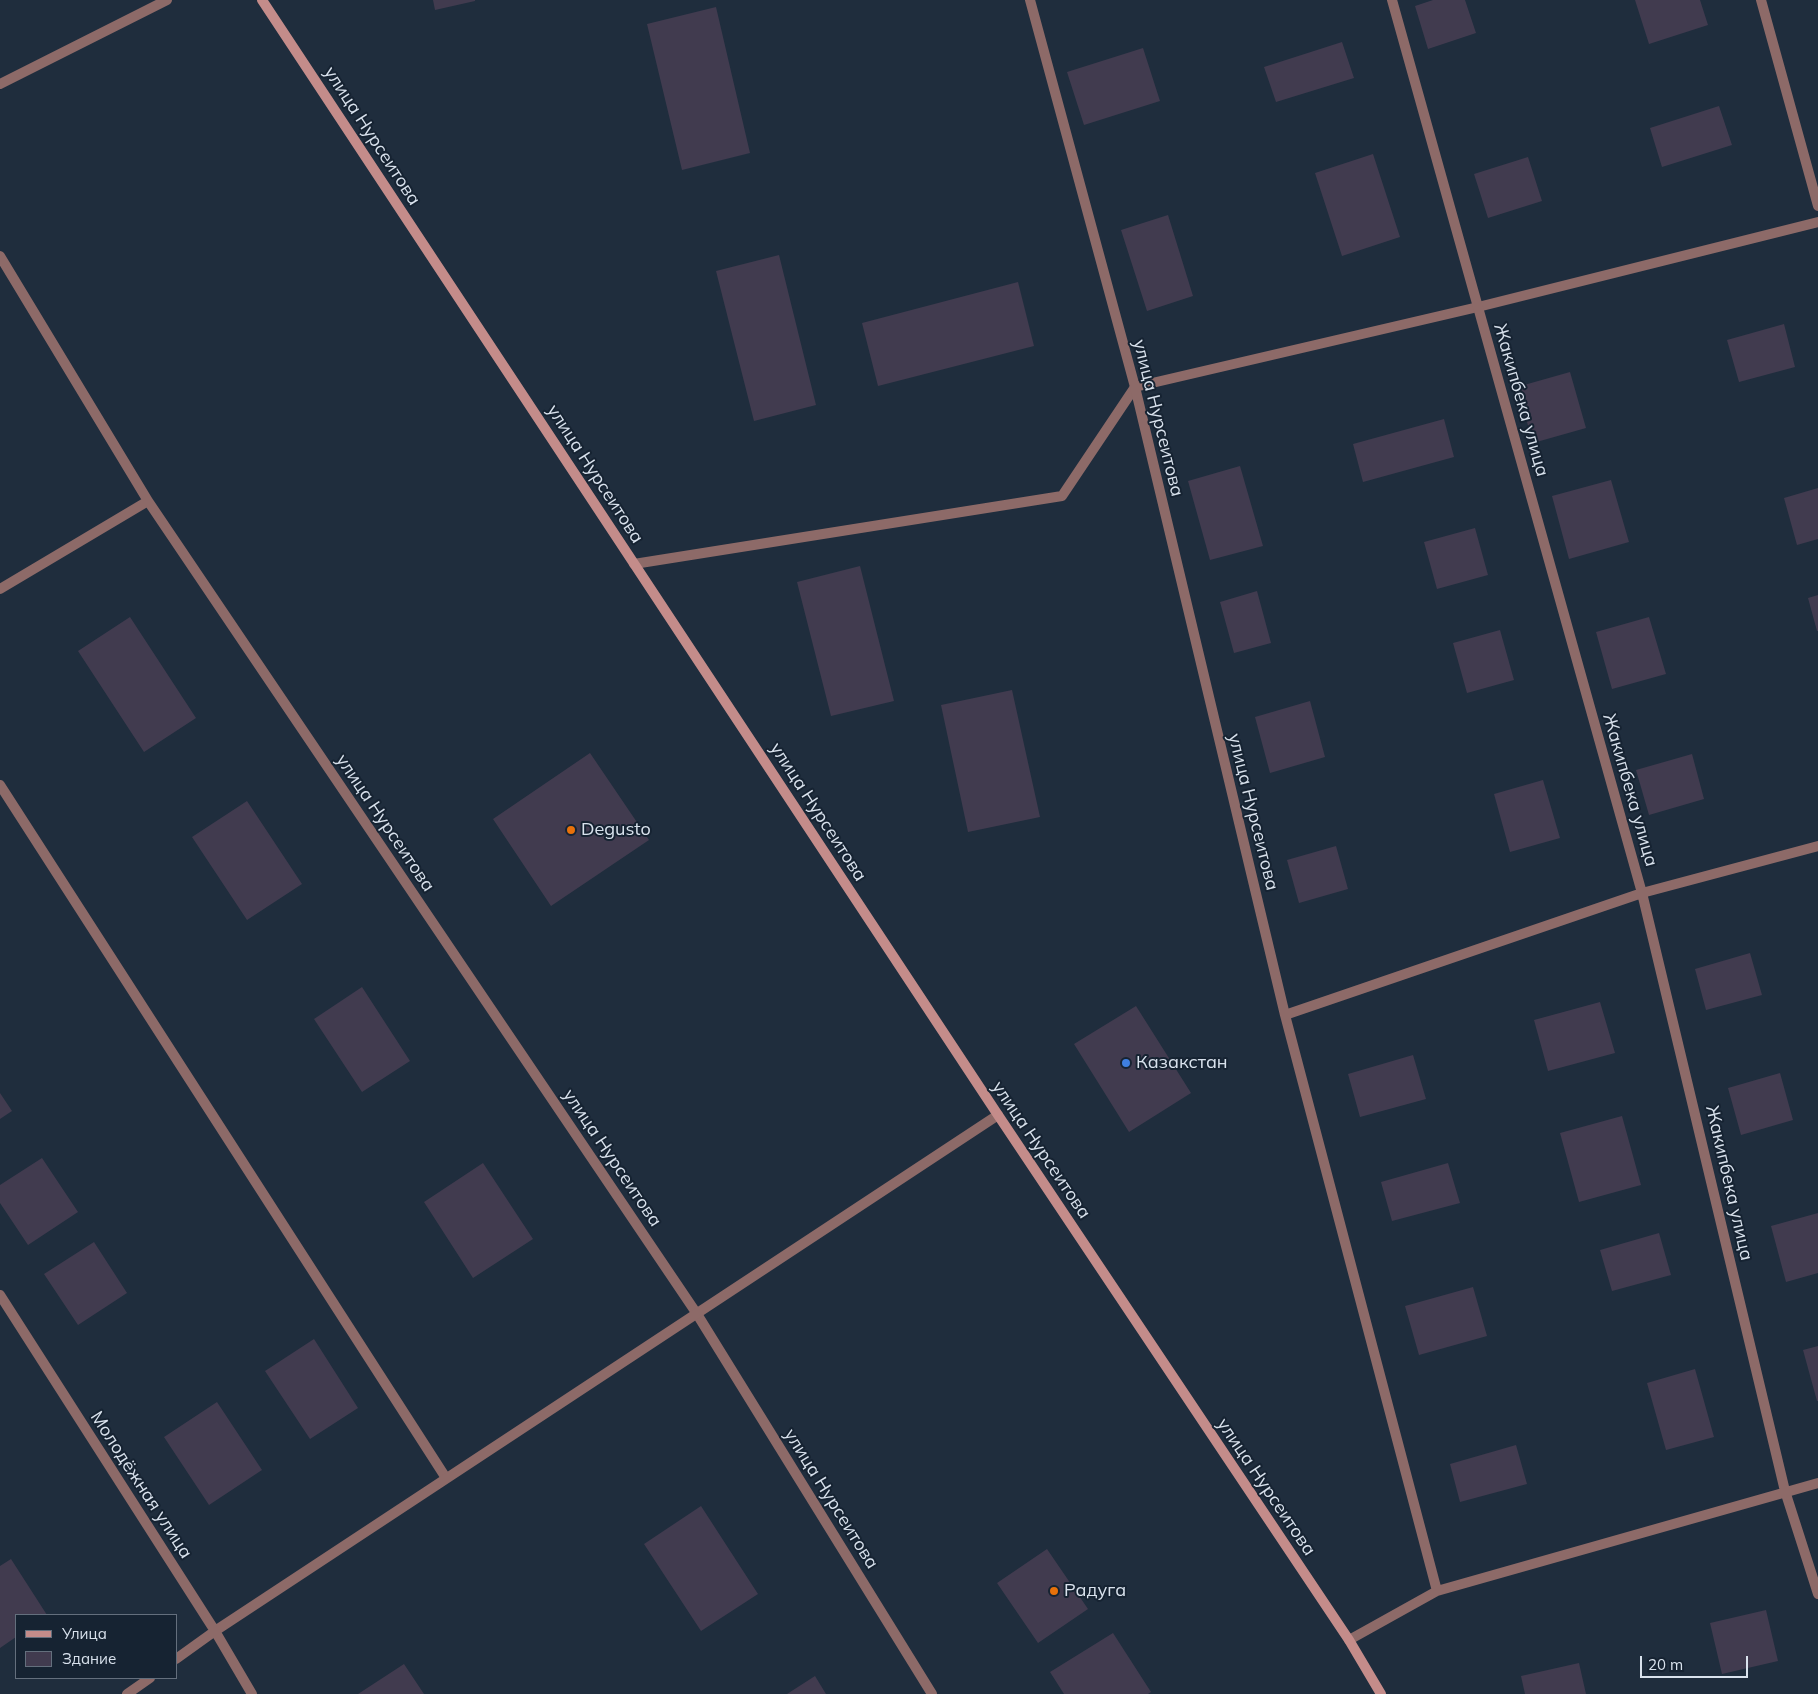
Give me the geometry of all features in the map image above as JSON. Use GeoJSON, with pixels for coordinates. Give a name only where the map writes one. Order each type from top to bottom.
{"type":"FeatureCollection","features":[{"type":"Feature","properties":{"kind":"main road","name":"улица Нурсеитова"},"geometry":{"type":"LineString","coordinates":[[262,0],[998,1116],[1349,1640],[1379,1693]]}},
{"type":"Feature","properties":{"kind":"street"},"geometry":{"type":"LineString","coordinates":[[0,84],[167,0]]}},
{"type":"Feature","properties":{"kind":"street","name":"улица Нурсеитова"},"geometry":{"type":"LineString","coordinates":[[1030,0],[1135,387],[1286,1015],[1437,1591]]}},
{"type":"Feature","properties":{"kind":"street","name":"Жакипбека улица"},"geometry":{"type":"LineString","coordinates":[[1392,0],[1642,893],[1785,1491],[1818,1594]]}},
{"type":"Feature","properties":{"kind":"street"},"geometry":{"type":"LineString","coordinates":[[1760,0],[1818,206]]}},
{"type":"Feature","properties":{"kind":"street"},"geometry":{"type":"LineString","coordinates":[[634,564],[1062,496],[1135,387],[1478,307],[1818,222]]}},
{"type":"Feature","properties":{"kind":"street","name":"улица Нурсеитова"},"geometry":{"type":"LineString","coordinates":[[0,256],[148,501],[697,1314],[932,1694]]}},
{"type":"Feature","properties":{"kind":"street"},"geometry":{"type":"LineString","coordinates":[[0,589],[148,501]]}},
{"type":"Feature","properties":{"kind":"street"},"geometry":{"type":"LineString","coordinates":[[0,785],[446,1478]]}},
{"type":"Feature","properties":{"kind":"street"},"geometry":{"type":"LineString","coordinates":[[1286,1015],[1642,893],[1818,846]]}},
{"type":"Feature","properties":{"kind":"street"},"geometry":{"type":"LineString","coordinates":[[178,1658],[215,1630],[998,1116]]}},
{"type":"Feature","properties":{"kind":"street","name":"Молодёжная улица"},"geometry":{"type":"LineString","coordinates":[[0,1295],[215,1630],[252,1694]]}},
{"type":"Feature","properties":{"kind":"street"},"geometry":{"type":"LineString","coordinates":[[1349,1640],[1437,1591],[1818,1483]]}},
{"type":"Feature","properties":{"kind":"street"},"geometry":{"type":"LineString","coordinates":[[128,1694],[149,1679]]}},
{"type":"Feature","properties":{"kind":"building"},"geometry":{"type":"Polygon","coordinates":[[[433,0],[475,0],[475,1],[435,10],[433,0]]]}},
{"type":"Feature","properties":{"kind":"building"},"geometry":{"type":"Polygon","coordinates":[[[1433,0],[1465,0],[1476,33],[1428,49],[1415,6],[1433,0]]]}},
{"type":"Feature","properties":{"kind":"building"},"geometry":{"type":"Polygon","coordinates":[[[1635,0],[1700,0],[1708,25],[1649,44],[1635,0]]]}},
{"type":"Feature","properties":{"kind":"building"},"geometry":{"type":"Polygon","coordinates":[[[716,7],[750,153],[682,170],[647,24],[716,7]]]}},
{"type":"Feature","properties":{"kind":"building"},"geometry":{"type":"Polygon","coordinates":[[[1342,42],[1354,78],[1276,102],[1264,67],[1342,42]]]}},
{"type":"Feature","properties":{"kind":"building"},"geometry":{"type":"Polygon","coordinates":[[[1143,48],[1160,101],[1084,125],[1067,72],[1143,48]]]}},
{"type":"Feature","properties":{"kind":"building"},"geometry":{"type":"Polygon","coordinates":[[[1719,106],[1732,145],[1662,167],[1650,128],[1719,106]]]}},
{"type":"Feature","properties":{"kind":"building"},"geometry":{"type":"Polygon","coordinates":[[[1373,154],[1400,237],[1342,256],[1315,173],[1373,154]]]}},
{"type":"Feature","properties":{"kind":"building"},"geometry":{"type":"Polygon","coordinates":[[[1528,157],[1542,201],[1488,218],[1474,174],[1528,157]]]}},
{"type":"Feature","properties":{"kind":"building"},"geometry":{"type":"Polygon","coordinates":[[[1168,215],[1193,296],[1147,311],[1121,230],[1168,215]]]}},
{"type":"Feature","properties":{"kind":"building"},"geometry":{"type":"Polygon","coordinates":[[[779,255],[816,405],[754,421],[716,271],[779,255]]]}},
{"type":"Feature","properties":{"kind":"building"},"geometry":{"type":"Polygon","coordinates":[[[1018,282],[1034,346],[878,386],[862,323],[1018,282]]]}},
{"type":"Feature","properties":{"kind":"building"},"geometry":{"type":"Polygon","coordinates":[[[1784,324],[1795,367],[1739,382],[1727,340],[1784,324]]]}},
{"type":"Feature","properties":{"kind":"building"},"geometry":{"type":"Polygon","coordinates":[[[1570,372],[1586,428],[1533,443],[1517,387],[1570,372]]]}},
{"type":"Feature","properties":{"kind":"building"},"geometry":{"type":"Polygon","coordinates":[[[1444,419],[1454,457],[1363,482],[1353,444],[1444,419]]]}},
{"type":"Feature","properties":{"kind":"building"},"geometry":{"type":"Polygon","coordinates":[[[1240,466],[1263,546],[1210,560],[1188,481],[1240,466]]]}},
{"type":"Feature","properties":{"kind":"building"},"geometry":{"type":"Polygon","coordinates":[[[1611,480],[1629,542],[1569,559],[1552,496],[1611,480]]]}},
{"type":"Feature","properties":{"kind":"building"},"geometry":{"type":"Polygon","coordinates":[[[1818,488],[1818,539],[1797,545],[1784,498],[1818,488]]]}},
{"type":"Feature","properties":{"kind":"building"},"geometry":{"type":"Polygon","coordinates":[[[1475,528],[1488,575],[1437,589],[1424,542],[1475,528]]]}},
{"type":"Feature","properties":{"kind":"building"},"geometry":{"type":"Polygon","coordinates":[[[860,566],[894,701],[831,716],[797,582],[860,566]]]}},
{"type":"Feature","properties":{"kind":"building"},"geometry":{"type":"Polygon","coordinates":[[[1257,591],[1271,643],[1234,653],[1220,602],[1257,591]]]}},
{"type":"Feature","properties":{"kind":"building"},"geometry":{"type":"Polygon","coordinates":[[[1818,595],[1818,631],[1817,631],[1808,598],[1818,595]]]}},
{"type":"Feature","properties":{"kind":"building"},"geometry":{"type":"Polygon","coordinates":[[[130,617],[196,718],[144,752],[78,651],[130,617]]]}},
{"type":"Feature","properties":{"kind":"building"},"geometry":{"type":"Polygon","coordinates":[[[1649,617],[1666,674],[1612,689],[1596,632],[1649,617]]]}},
{"type":"Feature","properties":{"kind":"building"},"geometry":{"type":"Polygon","coordinates":[[[1500,630],[1514,680],[1467,693],[1453,643],[1500,630]]]}},
{"type":"Feature","properties":{"kind":"building"},"geometry":{"type":"Polygon","coordinates":[[[1012,690],[1040,817],[968,832],[941,705],[1012,690]]]}},
{"type":"Feature","properties":{"kind":"building"},"geometry":{"type":"Polygon","coordinates":[[[1310,701],[1325,757],[1270,773],[1255,717],[1310,701]]]}},
{"type":"Feature","properties":{"kind":"building","name":"Degusto"},"geometry":{"type":"Polygon","coordinates":[[[590,753],[649,840],[551,906],[493,819],[590,753]]]}},
{"type":"Feature","properties":{"kind":"building"},"geometry":{"type":"Polygon","coordinates":[[[1692,754],[1704,799],[1649,815],[1636,770],[1692,754]]]}},
{"type":"Feature","properties":{"kind":"building"},"geometry":{"type":"Polygon","coordinates":[[[1543,780],[1560,838],[1510,852],[1494,794],[1543,780]]]}},
{"type":"Feature","properties":{"kind":"building"},"geometry":{"type":"Polygon","coordinates":[[[247,801],[302,884],[247,920],[192,837],[247,801]]]}},
{"type":"Feature","properties":{"kind":"building"},"geometry":{"type":"Polygon","coordinates":[[[1336,846],[1348,889],[1299,903],[1287,860],[1336,846]]]}},
{"type":"Feature","properties":{"kind":"building"},"geometry":{"type":"Polygon","coordinates":[[[1750,953],[1762,995],[1706,1010],[1695,969],[1750,953]]]}},
{"type":"Feature","properties":{"kind":"building"},"geometry":{"type":"Polygon","coordinates":[[[362,987],[410,1061],[362,1092],[314,1019],[362,987]]]}},
{"type":"Feature","properties":{"kind":"building"},"geometry":{"type":"Polygon","coordinates":[[[1600,1002],[1615,1053],[1548,1071],[1534,1020],[1600,1002]]]}},
{"type":"Feature","properties":{"kind":"building"},"geometry":{"type":"Polygon","coordinates":[[[1136,1006],[1191,1093],[1129,1132],[1074,1044],[1136,1006]]]}},
{"type":"Feature","properties":{"kind":"building"},"geometry":{"type":"Polygon","coordinates":[[[1413,1055],[1426,1099],[1360,1117],[1348,1074],[1413,1055]]]}},
{"type":"Feature","properties":{"kind":"building"},"geometry":{"type":"Polygon","coordinates":[[[1780,1073],[1793,1120],[1741,1135],[1728,1088],[1780,1073]]]}},
{"type":"Feature","properties":{"kind":"building"},"geometry":{"type":"Polygon","coordinates":[[[0,1093],[12,1111],[0,1119],[0,1093]]]}},
{"type":"Feature","properties":{"kind":"building"},"geometry":{"type":"Polygon","coordinates":[[[1622,1116],[1641,1185],[1579,1202],[1560,1133],[1622,1116]]]}},
{"type":"Feature","properties":{"kind":"building"},"geometry":{"type":"Polygon","coordinates":[[[42,1158],[78,1212],[28,1245],[0,1203],[0,1185],[42,1158]]]}},
{"type":"Feature","properties":{"kind":"building"},"geometry":{"type":"Polygon","coordinates":[[[483,1163],[533,1239],[473,1278],[424,1202],[483,1163]]]}},
{"type":"Feature","properties":{"kind":"building"},"geometry":{"type":"Polygon","coordinates":[[[1448,1163],[1460,1203],[1392,1221],[1381,1182],[1448,1163]]]}},
{"type":"Feature","properties":{"kind":"building"},"geometry":{"type":"Polygon","coordinates":[[[1818,1213],[1818,1273],[1786,1282],[1771,1226],[1818,1213]]]}},
{"type":"Feature","properties":{"kind":"building"},"geometry":{"type":"Polygon","coordinates":[[[1659,1233],[1671,1275],[1612,1291],[1600,1250],[1659,1233]]]}},
{"type":"Feature","properties":{"kind":"building"},"geometry":{"type":"Polygon","coordinates":[[[94,1242],[127,1293],[78,1325],[44,1274],[94,1242]]]}},
{"type":"Feature","properties":{"kind":"building"},"geometry":{"type":"Polygon","coordinates":[[[1473,1287],[1487,1336],[1419,1355],[1405,1306],[1473,1287]]]}},
{"type":"Feature","properties":{"kind":"building"},"geometry":{"type":"Polygon","coordinates":[[[314,1339],[358,1408],[310,1439],[265,1371],[314,1339]]]}},
{"type":"Feature","properties":{"kind":"building"},"geometry":{"type":"Polygon","coordinates":[[[1818,1346],[1818,1401],[1817,1401],[1803,1350],[1818,1346]]]}},
{"type":"Feature","properties":{"kind":"building"},"geometry":{"type":"Polygon","coordinates":[[[1695,1369],[1714,1437],[1666,1450],[1647,1383],[1695,1369]]]}},
{"type":"Feature","properties":{"kind":"building"},"geometry":{"type":"Polygon","coordinates":[[[217,1402],[262,1470],[209,1505],[164,1437],[217,1402]]]}},
{"type":"Feature","properties":{"kind":"building"},"geometry":{"type":"Polygon","coordinates":[[[1516,1445],[1527,1484],[1460,1502],[1450,1464],[1516,1445]]]}},
{"type":"Feature","properties":{"kind":"building"},"geometry":{"type":"Polygon","coordinates":[[[701,1506],[758,1594],[701,1631],[644,1544],[701,1506]]]}},
{"type":"Feature","properties":{"kind":"building"},"geometry":{"type":"Polygon","coordinates":[[[1047,1549],[1088,1609],[1038,1643],[997,1583],[1047,1549]]]}},
{"type":"Feature","properties":{"kind":"building"},"geometry":{"type":"Polygon","coordinates":[[[11,1559],[46,1614],[15,1614],[15,1638],[0,1648],[0,1566],[11,1559]]]}},
{"type":"Feature","properties":{"kind":"building"},"geometry":{"type":"Polygon","coordinates":[[[1766,1610],[1778,1661],[1722,1674],[1710,1623],[1766,1610]]]}},
{"type":"Feature","properties":{"kind":"building"},"geometry":{"type":"Polygon","coordinates":[[[1113,1633],[1151,1692],[1148,1694],[1064,1694],[1050,1672],[1113,1633]]]}},
{"type":"Feature","properties":{"kind":"building"},"geometry":{"type":"Polygon","coordinates":[[[1579,1663],[1586,1694],[1525,1694],[1521,1676],[1579,1663]]]}},
{"type":"Feature","properties":{"kind":"building"},"geometry":{"type":"Polygon","coordinates":[[[404,1664],[424,1694],[358,1694],[404,1664]]]}},
{"type":"Feature","properties":{"kind":"building"},"geometry":{"type":"Polygon","coordinates":[[[815,1676],[826,1694],[787,1694],[815,1676]]]}},
{"type":"Feature","properties":{"kind":"place","name":"Degusto"},"geometry":{"type":"Point","coordinates":[571,830]}},
{"type":"Feature","properties":{"kind":"place","name":"Казакстан"},"geometry":{"type":"Point","coordinates":[1126,1063]}},
{"type":"Feature","properties":{"kind":"place","name":"Радуга"},"geometry":{"type":"Point","coordinates":[1054,1591]}}]}
